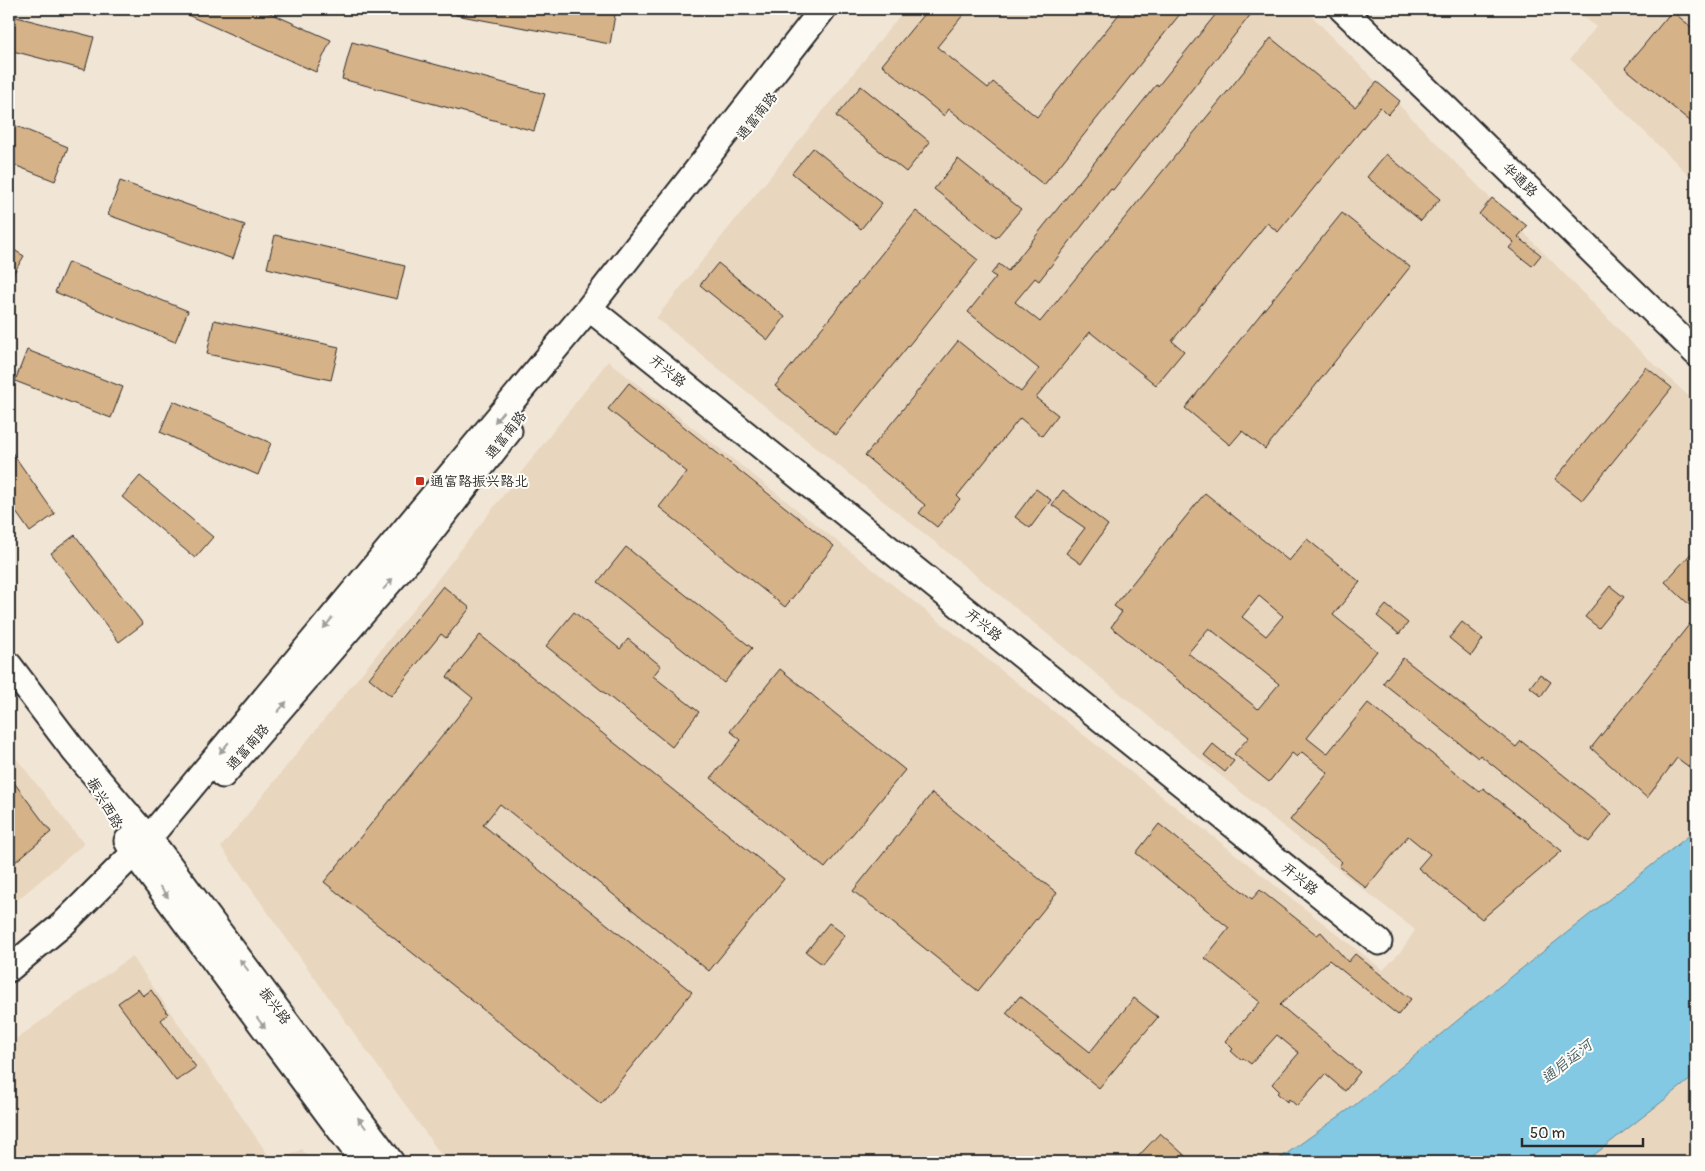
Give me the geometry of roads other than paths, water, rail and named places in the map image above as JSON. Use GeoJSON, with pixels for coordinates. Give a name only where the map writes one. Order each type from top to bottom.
{"type":"FeatureCollection","features":[{"type":"Feature","properties":{"kind":"main road","name":"通富南路"},"geometry":{"type":"LineString","coordinates":[[9,969],[146,852],[407,562],[823,9]]}},
{"type":"Feature","properties":{"kind":"main road","name":"通富南路"},"geometry":{"type":"LineString","coordinates":[[594,312],[842,9]]}},
{"type":"Feature","properties":{"kind":"main road","name":"华通路"},"geometry":{"type":"LineString","coordinates":[[1342,9],[1696,353]]}},
{"type":"Feature","properties":{"kind":"main road","name":"开兴路"},"geometry":{"type":"LineString","coordinates":[[594,312],[1378,942]]}},
{"type":"Feature","properties":{"kind":"main road","name":"振兴西路"},"geometry":{"type":"LineString","coordinates":[[9,665],[75,752],[146,852]]}},
{"type":"Feature","properties":{"kind":"main road","name":"振兴路"},"geometry":{"type":"LineString","coordinates":[[146,852],[364,1162]]}},
{"type":"Feature","properties":{"kind":"main road","name":"振兴路"},"geometry":{"type":"LineString","coordinates":[[146,852],[391,1162]]}},
{"type":"Feature","properties":{"kind":"water","name":"通启运河"},"geometry":{"type":"Polygon","coordinates":[[[1696,830],[1696,1075],[1585,1162],[1275,1162],[1355,1105],[1481,1001],[1696,830]]]}},
{"type":"Feature","properties":{"kind":"place","name":"通富路振兴路北"},"geometry":{"type":"Point","coordinates":[420,481]}}]}
